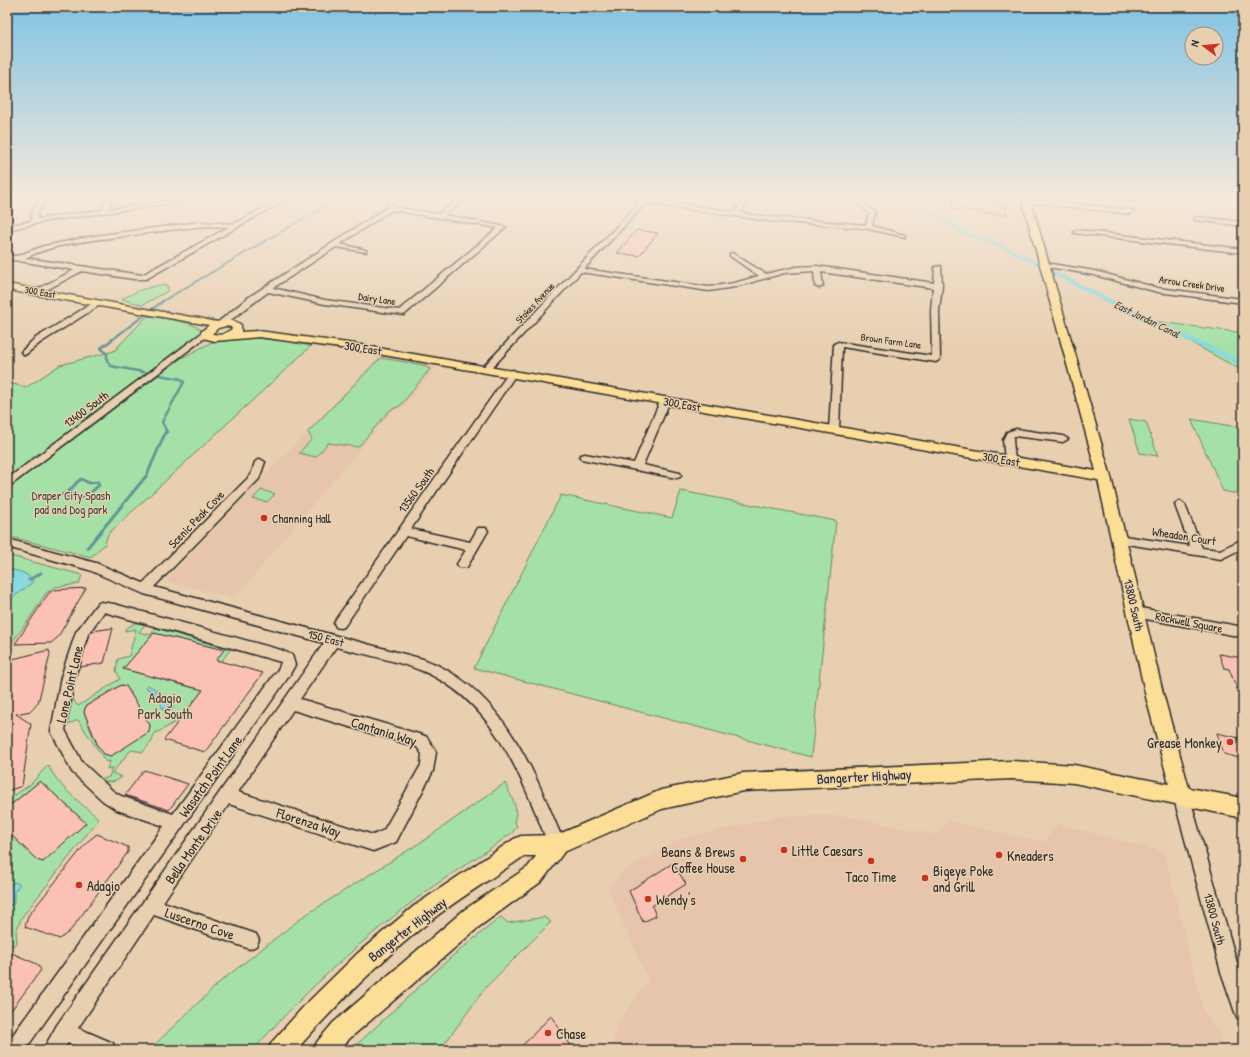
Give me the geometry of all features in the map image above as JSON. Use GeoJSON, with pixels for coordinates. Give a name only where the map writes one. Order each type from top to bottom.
{"type":"FeatureCollection","features":[{"type":"Feature","properties":{"kind":"main road","name":"13800 South"},"geometry":{"type":"LineString","coordinates":[[1040,248],[1104,477],[1135,612],[1181,795]]}},
{"type":"Feature","properties":{"kind":"main road","name":"300 East"},"geometry":{"type":"LineString","coordinates":[[7,287],[190,320],[199,320],[219,324],[230,323],[259,334]]}},
{"type":"Feature","properties":{"kind":"main road","name":"300 East"},"geometry":{"type":"LineString","coordinates":[[190,320],[207,332],[209,337],[217,338],[259,334],[302,339],[487,368],[665,401],[1104,477]]}},
{"type":"Feature","properties":{"kind":"main road"},"geometry":{"type":"LineString","coordinates":[[207,332],[219,324]]}},
{"type":"Feature","properties":{"kind":"main road"},"geometry":{"type":"LineString","coordinates":[[228,336],[235,332],[237,326]]}},
{"type":"Feature","properties":{"kind":"main road","name":"Bangerter Highway"},"geometry":{"type":"LineString","coordinates":[[280,1050],[314,1012],[366,961],[422,914],[521,846],[556,845],[661,800],[743,782],[1012,770],[1074,774],[1243,808]]}},
{"type":"Feature","properties":{"kind":"main road"},"geometry":{"type":"LineString","coordinates":[[325,1050],[341,1031],[472,918],[535,874],[556,845]]}},
{"type":"Feature","properties":{"kind":"street"},"geometry":{"type":"LineString","coordinates":[[17,259],[40,248]]}},
{"type":"Feature","properties":{"kind":"street"},"geometry":{"type":"LineString","coordinates":[[7,257],[135,278],[143,277],[195,248]]}},
{"type":"Feature","properties":{"kind":"street"},"geometry":{"type":"LineString","coordinates":[[219,324],[267,289],[329,248]]}},
{"type":"Feature","properties":{"kind":"street"},"geometry":{"type":"LineString","coordinates":[[351,248],[364,251]]}},
{"type":"Feature","properties":{"kind":"street","name":"Dairy Lane"},"geometry":{"type":"LineString","coordinates":[[267,289],[325,302],[401,313],[478,248]]}},
{"type":"Feature","properties":{"kind":"street","name":"Stokes Avenue"},"geometry":{"type":"LineString","coordinates":[[487,368],[600,248]]}},
{"type":"Feature","properties":{"kind":"street"},"geometry":{"type":"LineString","coordinates":[[1220,248],[1243,251]]}},
{"type":"Feature","properties":{"kind":"street"},"geometry":{"type":"LineString","coordinates":[[732,255],[764,276]]}},
{"type":"Feature","properties":{"kind":"street","name":"Arrow Creek Drive"},"geometry":{"type":"LineString","coordinates":[[1045,265],[1085,271],[1158,290],[1243,301]]}},
{"type":"Feature","properties":{"kind":"street"},"geometry":{"type":"LineString","coordinates":[[580,270],[709,289],[725,288],[795,268],[817,268],[938,286]]}},
{"type":"Feature","properties":{"kind":"street"},"geometry":{"type":"LineString","coordinates":[[817,268],[819,286]]}},
{"type":"Feature","properties":{"kind":"street","name":"Brown Farm Lane"},"geometry":{"type":"LineString","coordinates":[[834,430],[834,374],[838,344],[936,359],[935,323],[939,268]]}},
{"type":"Feature","properties":{"kind":"street"},"geometry":{"type":"LineString","coordinates":[[39,292],[80,269]]}},
{"type":"Feature","properties":{"kind":"street"},"geometry":{"type":"LineString","coordinates":[[25,352],[37,341],[99,303]]}},
{"type":"Feature","properties":{"kind":"street"},"geometry":{"type":"LineString","coordinates":[[237,326],[236,318],[242,308]]}},
{"type":"Feature","properties":{"kind":"street","name":"13400 South"},"geometry":{"type":"LineString","coordinates":[[7,484],[181,354],[207,332]]}},
{"type":"Feature","properties":{"kind":"street","name":"13400 South"},"geometry":{"type":"LineString","coordinates":[[181,354],[217,338]]}},
{"type":"Feature","properties":{"kind":"street","name":"13560 South"},"geometry":{"type":"LineString","coordinates":[[340,623],[402,531],[513,373]]}},
{"type":"Feature","properties":{"kind":"street"},"geometry":{"type":"LineString","coordinates":[[637,467],[665,401]]}},
{"type":"Feature","properties":{"kind":"street"},"geometry":{"type":"LineString","coordinates":[[1010,461],[1008,440],[1010,434],[1016,432],[1064,439]]}},
{"type":"Feature","properties":{"kind":"street"},"geometry":{"type":"LineString","coordinates":[[585,457],[676,475]]}},
{"type":"Feature","properties":{"kind":"street","name":"Scenic Peak Cove"},"geometry":{"type":"LineString","coordinates":[[144,589],[159,576],[255,477],[260,462]]}},
{"type":"Feature","properties":{"kind":"street"},"geometry":{"type":"LineString","coordinates":[[1180,505],[1198,551]]}},
{"type":"Feature","properties":{"kind":"street"},"geometry":{"type":"LineString","coordinates":[[402,531],[473,547]]}},
{"type":"Feature","properties":{"kind":"street"},"geometry":{"type":"LineString","coordinates":[[463,564],[482,531]]}},
{"type":"Feature","properties":{"kind":"street","name":"Wheadon Court"},"geometry":{"type":"LineString","coordinates":[[1118,539],[1221,555],[1243,543]]}},
{"type":"Feature","properties":{"kind":"street","name":"150 East"},"geometry":{"type":"LineString","coordinates":[[7,544],[92,566],[144,589],[333,640],[436,670],[465,688],[480,701],[506,732],[556,845]]}},
{"type":"Feature","properties":{"kind":"street","name":"Lone Point Lane"},"geometry":{"type":"LineString","coordinates":[[101,607],[90,619],[82,632],[68,677],[58,731],[77,767],[108,796],[117,802],[176,823]]}},
{"type":"Feature","properties":{"kind":"street","name":"Wasatch Point Lane"},"geometry":{"type":"LineString","coordinates":[[14,1050],[284,672],[288,661],[281,656],[114,609],[101,607]]}},
{"type":"Feature","properties":{"kind":"street","name":"Rockwell Square"},"geometry":{"type":"LineString","coordinates":[[1135,612],[1243,632]]}},
{"type":"Feature","properties":{"kind":"street","name":"Bella Monte Drive"},"geometry":{"type":"LineString","coordinates":[[52,1050],[333,640]]}},
{"type":"Feature","properties":{"kind":"street","name":"Cantania Way"},"geometry":{"type":"LineString","coordinates":[[291,703],[422,742],[429,752],[428,766],[390,836]]}},
{"type":"Feature","properties":{"kind":"street","name":"13800 South"},"geometry":{"type":"LineString","coordinates":[[1181,795],[1230,972],[1243,1012]]}},
{"type":"Feature","properties":{"kind":"street","name":"Florenza Way"},"geometry":{"type":"LineString","coordinates":[[227,796],[373,843],[390,836]]}},
{"type":"Feature","properties":{"kind":"street","name":"Luscerno Cove"},"geometry":{"type":"LineString","coordinates":[[151,906],[250,940]]}},
{"type":"Feature","properties":{"kind":"street"},"geometry":{"type":"LineString","coordinates":[[64,1032],[106,1050]]}},
{"type":"Feature","properties":{"kind":"shaded area","name":"Channing Hall"},"geometry":{"type":"Polygon","coordinates":[[[379,356],[434,365],[436,367],[403,407],[391,412],[235,598],[165,581],[379,356]]]}},
{"type":"Feature","properties":{"kind":"shaded area"},"geometry":{"type":"Polygon","coordinates":[[[782,816],[846,816],[937,835],[948,821],[1044,842],[1058,824],[1164,852],[1204,1012],[1220,1036],[1223,1050],[611,1050],[618,1024],[648,979],[608,889],[621,872],[683,838],[782,816]]]}},
{"type":"Feature","properties":{"kind":"green space"},"geometry":{"type":"Polygon","coordinates":[[[160,285],[168,286],[168,291],[142,305],[122,299],[140,290],[160,285]]]}},
{"type":"Feature","properties":{"kind":"green space"},"geometry":{"type":"Polygon","coordinates":[[[147,316],[185,322],[202,331],[200,336],[7,479],[7,383],[27,387],[60,365],[114,351],[147,316]]]}},
{"type":"Feature","properties":{"kind":"green space"},"geometry":{"type":"Polygon","coordinates":[[[1152,321],[1243,333],[1243,371],[1152,321]]]}},
{"type":"Feature","properties":{"kind":"green space","name":"Draper City Spash pad and Dog park"},"geometry":{"type":"Polygon","coordinates":[[[242,337],[286,341],[311,346],[108,534],[105,544],[91,557],[7,536],[7,489],[180,359],[212,342],[242,337]]]}},
{"type":"Feature","properties":{"kind":"green space"},"geometry":{"type":"Polygon","coordinates":[[[382,358],[423,365],[430,369],[400,406],[390,410],[358,447],[328,443],[316,457],[299,453],[312,439],[308,432],[378,360],[382,358]]]}},
{"type":"Feature","properties":{"kind":"green space"},"geometry":{"type":"Polygon","coordinates":[[[1129,419],[1146,422],[1158,456],[1140,453],[1129,419]]]}},
{"type":"Feature","properties":{"kind":"green space"},"geometry":{"type":"Polygon","coordinates":[[[1191,419],[1243,428],[1243,495],[1223,491],[1191,419]]]}},
{"type":"Feature","properties":{"kind":"green space"},"geometry":{"type":"Polygon","coordinates":[[[261,490],[275,494],[267,502],[253,499],[261,490]]]}},
{"type":"Feature","properties":{"kind":"green space"},"geometry":{"type":"Polygon","coordinates":[[[681,491],[836,521],[811,757],[474,668],[561,495],[672,518],[681,491]]]}},
{"type":"Feature","properties":{"kind":"green space"},"geometry":{"type":"Polygon","coordinates":[[[7,555],[82,575],[79,584],[56,587],[46,593],[28,621],[7,649],[7,555]]]}},
{"type":"Feature","properties":{"kind":"green space","name":"Adagio Park South"},"geometry":{"type":"Polygon","coordinates":[[[135,623],[145,624],[139,632],[150,635],[156,628],[230,650],[197,697],[179,718],[168,727],[155,733],[152,741],[143,752],[131,750],[112,773],[122,777],[109,782],[100,780],[109,777],[112,768],[107,769],[110,761],[106,762],[78,720],[64,726],[73,699],[78,706],[120,679],[116,670],[118,659],[129,656],[136,629],[125,631],[125,629],[135,623]],[[154,633],[123,669],[194,688],[223,650],[154,633]],[[121,685],[86,706],[84,712],[97,744],[105,754],[111,756],[150,726],[126,686],[121,685]]]}},
{"type":"Feature","properties":{"kind":"green space"},"geometry":{"type":"Polygon","coordinates":[[[48,765],[64,788],[99,819],[22,917],[16,931],[17,942],[13,946],[7,944],[7,831],[37,859],[86,823],[40,781],[7,808],[7,800],[30,785],[48,765]]]}},
{"type":"Feature","properties":{"kind":"green space"},"geometry":{"type":"Polygon","coordinates":[[[505,783],[512,797],[516,811],[514,821],[517,826],[513,832],[428,890],[358,946],[314,986],[253,1050],[149,1050],[221,981],[304,916],[426,839],[505,783]]]}},
{"type":"Feature","properties":{"kind":"green space"},"geometry":{"type":"Polygon","coordinates":[[[501,917],[508,923],[544,917],[551,922],[486,987],[440,1050],[351,1050],[450,958],[501,917]]]}},
{"type":"Feature","properties":{"kind":"water"},"geometry":{"type":"Polygon","coordinates":[[[7,570],[22,572],[33,582],[7,602],[7,570]]]}},
{"type":"Feature","properties":{"kind":"water"},"geometry":{"type":"Polygon","coordinates":[[[148,685],[160,692],[164,702],[174,706],[172,710],[166,714],[156,693],[147,689],[146,686],[148,685]]]}},
{"type":"Feature","properties":{"kind":"water"},"geometry":{"type":"Polygon","coordinates":[[[13,882],[20,884],[14,892],[14,903],[7,907],[7,890],[13,882]]]}},
{"type":"Feature","properties":{"kind":"building"},"geometry":{"type":"Polygon","coordinates":[[[621,248],[645,248],[639,256],[617,253],[621,248]]]}},
{"type":"Feature","properties":{"kind":"building"},"geometry":{"type":"Polygon","coordinates":[[[86,588],[58,637],[51,643],[15,644],[48,594],[53,590],[86,588]]]}},
{"type":"Feature","properties":{"kind":"building"},"geometry":{"type":"Polygon","coordinates":[[[113,628],[104,663],[80,667],[89,635],[92,631],[113,628]]]}},
{"type":"Feature","properties":{"kind":"building"},"geometry":{"type":"Polygon","coordinates":[[[154,633],[224,650],[216,660],[263,673],[205,752],[164,740],[203,690],[123,669],[154,633]]]}},
{"type":"Feature","properties":{"kind":"building"},"geometry":{"type":"Polygon","coordinates":[[[49,650],[50,655],[38,703],[31,711],[16,714],[31,724],[22,786],[7,791],[7,668],[13,659],[49,650]]]}},
{"type":"Feature","properties":{"kind":"building"},"geometry":{"type":"Polygon","coordinates":[[[1219,654],[1243,658],[1243,704],[1229,669],[1224,668],[1219,654]]]}},
{"type":"Feature","properties":{"kind":"building"},"geometry":{"type":"Polygon","coordinates":[[[121,685],[126,686],[150,725],[149,732],[111,756],[104,754],[98,746],[84,712],[86,706],[121,685]]]}},
{"type":"Feature","properties":{"kind":"building","name":"Grease Monkey"},"geometry":{"type":"Polygon","coordinates":[[[1217,733],[1239,738],[1243,747],[1243,759],[1224,754],[1217,733]]]}},
{"type":"Feature","properties":{"kind":"building"},"geometry":{"type":"Polygon","coordinates":[[[144,770],[188,784],[169,810],[125,795],[144,770]]]}},
{"type":"Feature","properties":{"kind":"building"},"geometry":{"type":"Polygon","coordinates":[[[40,781],[86,823],[43,862],[37,860],[7,831],[7,808],[40,781]]]}},
{"type":"Feature","properties":{"kind":"building","name":"Adagio"},"geometry":{"type":"Polygon","coordinates":[[[97,834],[128,847],[128,852],[70,931],[60,939],[25,927],[28,916],[87,842],[97,834]]]}},
{"type":"Feature","properties":{"kind":"building","name":"Wendy's"},"geometry":{"type":"Polygon","coordinates":[[[673,863],[686,884],[652,906],[656,916],[643,922],[629,891],[673,863]]]}},
{"type":"Feature","properties":{"kind":"building"},"geometry":{"type":"Polygon","coordinates":[[[7,951],[37,964],[41,970],[7,1016],[7,951]]]}},
{"type":"Feature","properties":{"kind":"building","name":"Chase"},"geometry":{"type":"Polygon","coordinates":[[[551,1016],[574,1050],[518,1050],[551,1016]]]}},
{"type":"Feature","properties":{"kind":"waterway"},"geometry":{"type":"LineString","coordinates":[[161,302],[253,248]]}},
{"type":"Feature","properties":{"kind":"waterway","name":"East Jordan Canal"},"geometry":{"type":"LineString","coordinates":[[1005,248],[1039,264]]}},
{"type":"Feature","properties":{"kind":"waterway","name":"East Jordan Canal"},"geometry":{"type":"LineString","coordinates":[[1053,272],[1138,316],[1243,364]]}},
{"type":"Feature","properties":{"kind":"waterway"},"geometry":{"type":"LineString","coordinates":[[163,301],[101,348],[107,354],[107,361],[111,366],[181,379],[184,382],[162,422],[167,432]]}},
{"type":"Feature","properties":{"kind":"waterway"},"geometry":{"type":"LineString","coordinates":[[87,548],[147,475],[166,431]]}},
{"type":"Feature","properties":{"kind":"waterway"},"geometry":{"type":"LineString","coordinates":[[68,492],[81,479],[89,483],[98,482]]}},
{"type":"Feature","properties":{"kind":"waterway"},"geometry":{"type":"LineString","coordinates":[[74,497],[85,496],[99,485]]}},
{"type":"Feature","properties":{"kind":"waterway"},"geometry":{"type":"LineString","coordinates":[[64,494],[71,492],[75,494],[74,497]]}},
{"type":"Feature","properties":{"kind":"waterway"},"geometry":{"type":"LineString","coordinates":[[64,494],[69,498],[74,497]]}},
{"type":"Feature","properties":{"kind":"waterway"},"geometry":{"type":"LineString","coordinates":[[29,580],[41,573]]}},
{"type":"Feature","properties":{"kind":"place","name":"Channing Hall"},"geometry":{"type":"Point","coordinates":[264,518]}},
{"type":"Feature","properties":{"kind":"place","name":"Grease Monkey"},"geometry":{"type":"Point","coordinates":[1230,742]}},
{"type":"Feature","properties":{"kind":"place","name":"Little Caesars"},"geometry":{"type":"Point","coordinates":[784,850]}},
{"type":"Feature","properties":{"kind":"place","name":"Kneaders"},"geometry":{"type":"Point","coordinates":[999,855]}},
{"type":"Feature","properties":{"kind":"place","name":"Beans & Brews Coffee House"},"geometry":{"type":"Point","coordinates":[743,859]}},
{"type":"Feature","properties":{"kind":"place","name":"Taco Time"},"geometry":{"type":"Point","coordinates":[871,861]}},
{"type":"Feature","properties":{"kind":"place","name":"Bigeye Poke and Grill"},"geometry":{"type":"Point","coordinates":[925,878]}},
{"type":"Feature","properties":{"kind":"place","name":"Adagio"},"geometry":{"type":"Point","coordinates":[79,885]}},
{"type":"Feature","properties":{"kind":"place","name":"Wendy's"},"geometry":{"type":"Point","coordinates":[648,899]}},
{"type":"Feature","properties":{"kind":"place","name":"Chase"},"geometry":{"type":"Point","coordinates":[548,1033]}}]}
